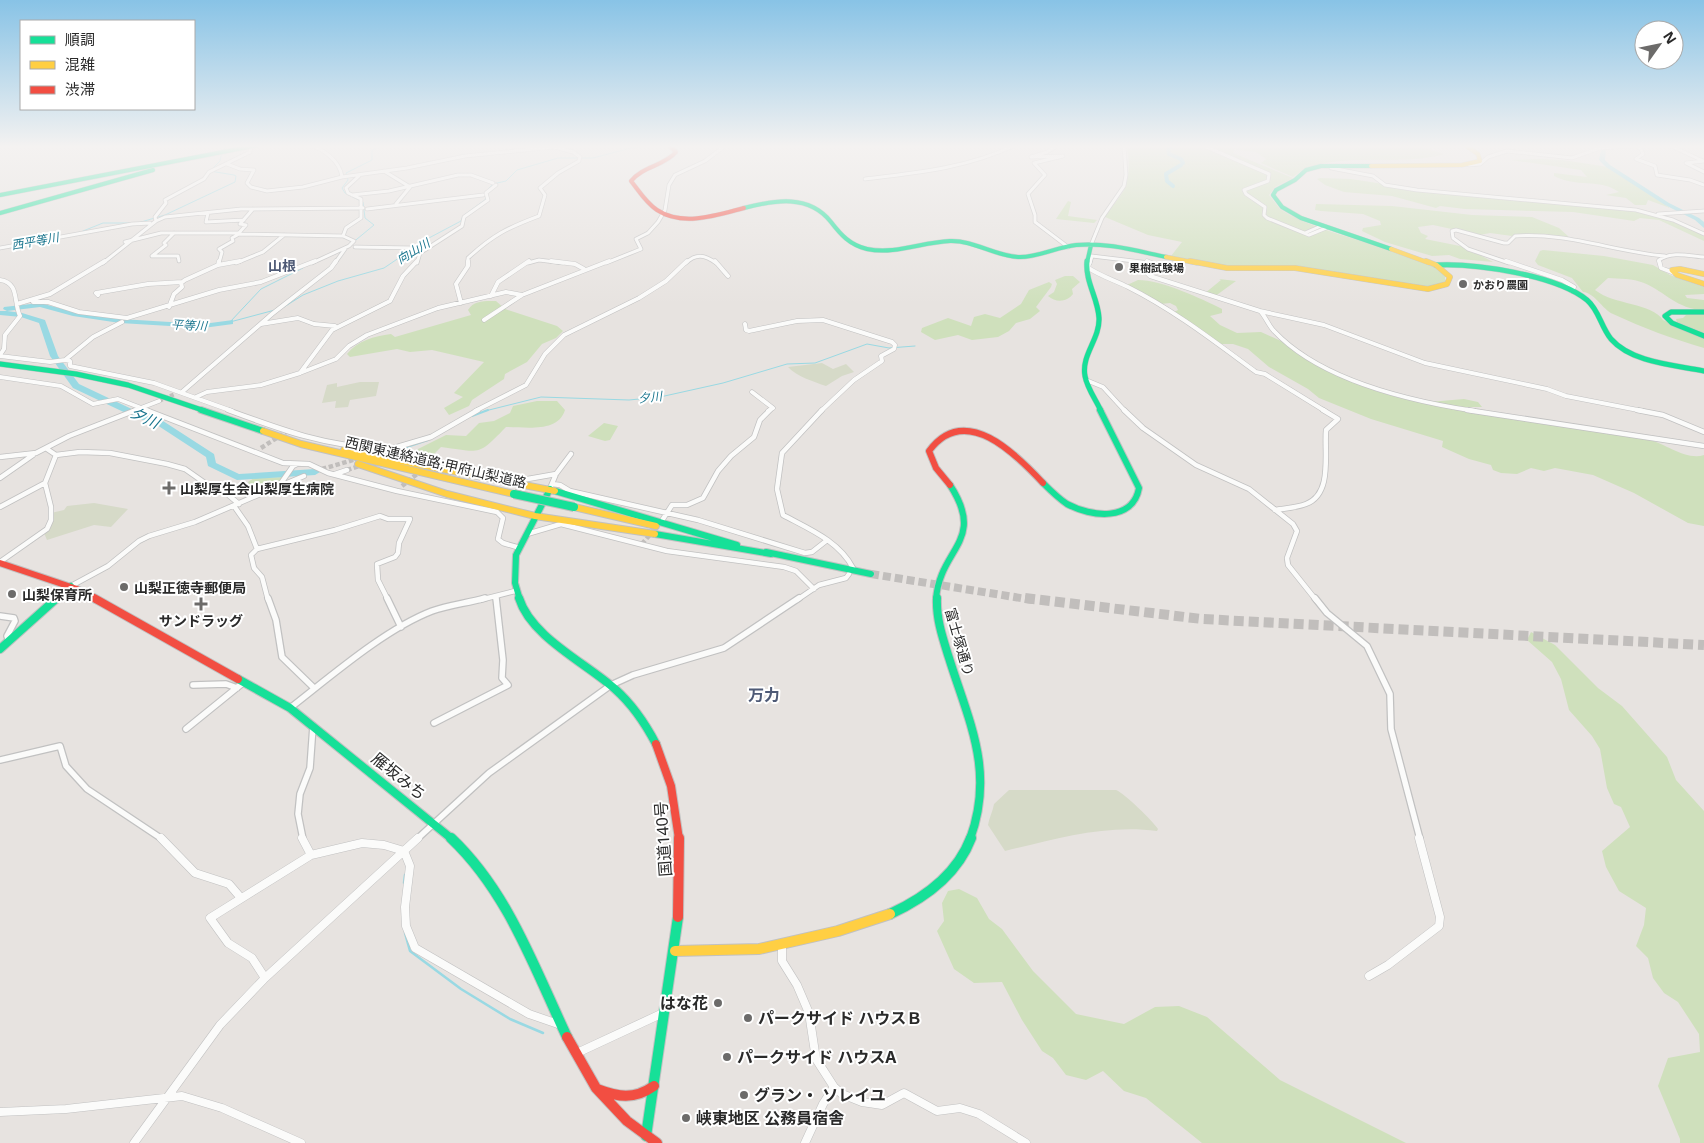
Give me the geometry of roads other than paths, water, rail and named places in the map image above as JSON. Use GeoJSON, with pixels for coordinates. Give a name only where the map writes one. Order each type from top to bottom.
{"type":"FeatureCollection","features":[{"type":"Feature","properties":{"kind":"main road"},"geometry":{"type":"LineString","coordinates":[[0,213],[54,198]]}},
{"type":"Feature","properties":{"kind":"main road"},"geometry":{"type":"LineString","coordinates":[[647,198],[663,214],[680,218],[699,218],[772,201],[798,201],[812,205],[822,211],[845,241],[867,249],[890,249],[951,241],[972,244],[1004,255],[1022,257],[1068,247],[1091,245],[1123,247],[1227,268],[1295,268],[1428,289],[1444,286],[1449,281],[1447,272],[1436,265],[1323,227],[1288,212],[1276,198]]}},
{"type":"Feature","properties":{"kind":"main road"},"geometry":{"type":"LineString","coordinates":[[1086,267],[1091,245]]}},
{"type":"Feature","properties":{"kind":"main road"},"geometry":{"type":"LineString","coordinates":[[1436,265],[1447,262],[1543,281],[1572,290],[1590,303],[1605,332],[1624,348],[1662,362],[1704,371]]}},
{"type":"Feature","properties":{"kind":"main road","name":"富士塚通り"},"geometry":{"type":"LineString","coordinates":[[675,951],[751,950],[874,922],[895,914],[932,890],[962,859],[979,820],[983,801],[983,776],[968,717],[938,622],[934,601],[940,572],[965,530],[966,513],[957,493],[930,460],[929,451],[938,438],[948,434],[966,432],[987,435],[1002,443],[1069,505],[1090,513],[1112,514],[1123,511],[1135,504],[1139,498],[1139,488],[1086,380],[1083,361],[1099,329],[1098,317],[1084,274],[1086,267]]}},
{"type":"Feature","properties":{"kind":"main road"},"geometry":{"type":"LineString","coordinates":[[1704,274],[1677,269],[1672,270],[1674,273],[1704,284]]}},
{"type":"Feature","properties":{"kind":"main road"},"geometry":{"type":"LineString","coordinates":[[1704,312],[1671,312],[1665,316],[1672,324],[1704,336]]}},
{"type":"Feature","properties":{"kind":"main road","name":"西関東連絡道路;甲府山梨道路"},"geometry":{"type":"LineString","coordinates":[[0,366],[37,368],[50,366],[137,388],[302,444],[771,554],[871,574]]}},
{"type":"Feature","properties":{"kind":"main road"},"geometry":{"type":"LineString","coordinates":[[235,422],[310,443],[482,478],[551,486],[737,545]]}},
{"type":"Feature","properties":{"kind":"main road"},"geometry":{"type":"LineString","coordinates":[[302,444],[447,494],[535,516],[612,526],[771,554]]}},
{"type":"Feature","properties":{"kind":"main road","name":"国道140号"},"geometry":{"type":"LineString","coordinates":[[551,486],[514,559],[515,591],[522,610],[534,626],[611,685],[635,710],[649,730],[660,751],[674,792],[680,838],[681,883],[675,951],[645,1140]]}},
{"type":"Feature","properties":{"kind":"main road","name":"雁坂みち"},"geometry":{"type":"LineString","coordinates":[[0,562],[71,586],[241,685],[290,708],[434,823],[478,866],[494,888],[513,922],[561,1025],[596,1088],[645,1140],[657,1143]]}},
{"type":"Feature","properties":{"kind":"main road"},"geometry":{"type":"LineString","coordinates":[[0,649],[71,586]]}},
{"type":"Feature","properties":{"kind":"main road"},"geometry":{"type":"LineString","coordinates":[[596,1088],[632,1099],[641,1096],[654,1086]]}},
{"type":"Feature","properties":{"kind":"street"},"geometry":{"type":"LineString","coordinates":[[18,309],[62,289],[67,284],[92,271],[125,242],[151,223],[166,203],[165,200],[168,198]]}},
{"type":"Feature","properties":{"kind":"street"},"geometry":{"type":"LineString","coordinates":[[343,236],[346,228],[361,218],[362,208],[360,201],[356,198]]}},
{"type":"Feature","properties":{"kind":"street"},"geometry":{"type":"LineString","coordinates":[[396,205],[400,198]]}},
{"type":"Feature","properties":{"kind":"street"},"geometry":{"type":"LineString","coordinates":[[367,209],[443,198]]}},
{"type":"Feature","properties":{"kind":"street"},"geometry":{"type":"LineString","coordinates":[[260,324],[298,318],[332,328],[390,301],[403,276],[416,265],[420,252],[462,226],[464,217],[488,200],[488,198]]}},
{"type":"Feature","properties":{"kind":"street"},"geometry":{"type":"LineString","coordinates":[[460,304],[456,284],[468,266],[468,258],[490,238],[506,228],[539,216],[544,198]]}},
{"type":"Feature","properties":{"kind":"street"},"geometry":{"type":"LineString","coordinates":[[484,320],[522,294],[641,249],[636,239],[648,233],[663,214],[666,198]]}},
{"type":"Feature","properties":{"kind":"street"},"geometry":{"type":"LineString","coordinates":[[1028,198],[1035,211],[1035,222],[1068,247]]}},
{"type":"Feature","properties":{"kind":"street"},"geometry":{"type":"LineString","coordinates":[[1091,245],[1102,218],[1116,198]]}},
{"type":"Feature","properties":{"kind":"street"},"geometry":{"type":"LineString","coordinates":[[1253,198],[1263,205],[1267,218],[1309,235],[1323,227]]}},
{"type":"Feature","properties":{"kind":"street"},"geometry":{"type":"LineString","coordinates":[[1500,198],[1575,203],[1655,214],[1677,221],[1704,234]]}},
{"type":"Feature","properties":{"kind":"street"},"geometry":{"type":"LineString","coordinates":[[155,219],[253,209],[362,208]]}},
{"type":"Feature","properties":{"kind":"street"},"geometry":{"type":"LineString","coordinates":[[218,265],[222,252],[219,249],[233,241],[232,238],[246,225],[240,224],[253,209]]}},
{"type":"Feature","properties":{"kind":"street"},"geometry":{"type":"LineString","coordinates":[[1655,214],[1704,211]]}},
{"type":"Feature","properties":{"kind":"street"},"geometry":{"type":"LineString","coordinates":[[208,213],[206,222],[244,220]]}},
{"type":"Feature","properties":{"kind":"street"},"geometry":{"type":"LineString","coordinates":[[0,248],[132,224],[151,223]]}},
{"type":"Feature","properties":{"kind":"street"},"geometry":{"type":"LineString","coordinates":[[1304,233],[1323,227]]}},
{"type":"Feature","properties":{"kind":"street"},"geometry":{"type":"LineString","coordinates":[[1572,290],[1574,287],[1562,280],[1468,249],[1453,238],[1452,231],[1456,230],[1504,243],[1508,243],[1515,236],[1533,236],[1596,244],[1633,253],[1704,257]]}},
{"type":"Feature","properties":{"kind":"street"},"geometry":{"type":"LineString","coordinates":[[33,302],[48,302],[79,312],[127,318],[169,307],[219,290],[261,282],[345,248],[354,241],[345,239],[343,236],[161,233],[140,240],[125,242]]}},
{"type":"Feature","properties":{"kind":"street"},"geometry":{"type":"LineString","coordinates":[[174,233],[164,243],[166,245],[152,256],[178,256],[179,261]]}},
{"type":"Feature","properties":{"kind":"street"},"geometry":{"type":"LineString","coordinates":[[98,295],[96,293],[132,286],[182,282],[189,276],[201,274],[218,265],[229,265],[274,246],[284,235]]}},
{"type":"Feature","properties":{"kind":"street"},"geometry":{"type":"LineString","coordinates":[[355,247],[413,248]]}},
{"type":"Feature","properties":{"kind":"street"},"geometry":{"type":"LineString","coordinates":[[179,392],[331,268],[345,248]]}},
{"type":"Feature","properties":{"kind":"street"},"geometry":{"type":"LineString","coordinates":[[380,452],[431,437],[462,418],[526,385],[545,354],[564,335],[647,293],[666,281],[693,256],[705,256],[723,269],[728,276]]}},
{"type":"Feature","properties":{"kind":"street"},"geometry":{"type":"LineString","coordinates":[[1275,510],[1309,503],[1320,493],[1325,468],[1326,430],[1338,419],[1265,374],[1256,372],[1194,326],[1128,287],[1101,276],[1086,267],[1092,256],[1146,261],[1154,264],[1147,273],[1150,276],[1260,311],[1324,325],[1425,363],[1547,389],[1566,396],[1663,416],[1704,432]]}},
{"type":"Feature","properties":{"kind":"street"},"geometry":{"type":"LineString","coordinates":[[1665,256],[1659,260],[1658,265],[1674,273]]}},
{"type":"Feature","properties":{"kind":"street"},"geometry":{"type":"LineString","coordinates":[[491,296],[498,282],[530,261],[568,262],[584,269]]}},
{"type":"Feature","properties":{"kind":"street"},"geometry":{"type":"LineString","coordinates":[[0,280],[6,281],[14,287],[18,309],[5,335],[4,349],[0,355],[50,366],[64,360],[93,338],[122,322]]}},
{"type":"Feature","properties":{"kind":"street"},"geometry":{"type":"LineString","coordinates":[[169,307],[168,303],[182,287],[182,282]]}},
{"type":"Feature","properties":{"kind":"street"},"geometry":{"type":"LineString","coordinates":[[196,397],[207,392],[261,385],[300,373],[336,359],[358,340],[379,330],[438,308],[506,292],[522,294]]}},
{"type":"Feature","properties":{"kind":"street"},"geometry":{"type":"LineString","coordinates":[[1260,311],[1276,334],[1304,356],[1380,392],[1475,411],[1560,422],[1704,446]]}},
{"type":"Feature","properties":{"kind":"street"},"geometry":{"type":"LineString","coordinates":[[745,324],[746,330],[750,331],[797,321],[823,320],[892,342],[894,347],[881,356],[882,362],[854,380],[808,423],[800,436],[782,453],[777,489],[783,515],[842,552],[850,560],[853,568]]}},
{"type":"Feature","properties":{"kind":"street"},"geometry":{"type":"LineString","coordinates":[[300,373],[328,332],[342,324]]}},
{"type":"Feature","properties":{"kind":"street"},"geometry":{"type":"LineString","coordinates":[[64,360],[70,361],[70,366],[136,377],[287,431],[337,445],[371,450],[398,447]]}},
{"type":"Feature","properties":{"kind":"street"},"geometry":{"type":"LineString","coordinates":[[0,377],[61,386],[91,403],[118,398],[283,463],[309,464],[328,473],[397,492],[497,512],[503,518],[498,539],[503,543],[520,548]]}},
{"type":"Feature","properties":{"kind":"street"},"geometry":{"type":"LineString","coordinates":[[1086,380],[1103,387],[1108,395],[1141,426],[1190,460],[1249,489],[1296,527],[1287,558],[1288,565],[1327,614],[1367,646],[1390,694],[1391,729],[1440,918],[1439,926],[1388,965],[1369,976]]}},
{"type":"Feature","properties":{"kind":"street"},"geometry":{"type":"LineString","coordinates":[[663,519],[672,506],[687,505],[703,498],[707,488],[722,465],[738,448],[754,437],[757,422],[764,413],[773,408],[752,392]]}},
{"type":"Feature","properties":{"kind":"street"},"geometry":{"type":"LineString","coordinates":[[0,457],[36,453],[69,436],[159,401]]}},
{"type":"Feature","properties":{"kind":"street"},"geometry":{"type":"LineString","coordinates":[[256,452],[261,448]]}},
{"type":"Feature","properties":{"kind":"street"},"geometry":{"type":"LineString","coordinates":[[47,449],[56,454],[80,452],[110,453],[185,469],[215,490],[226,493],[237,505],[248,524],[257,549]]}},
{"type":"Feature","properties":{"kind":"street"},"geometry":{"type":"LineString","coordinates":[[0,478],[36,453]]}},
{"type":"Feature","properties":{"kind":"street"},"geometry":{"type":"LineString","coordinates":[[390,456],[398,453],[522,480],[556,474]]}},
{"type":"Feature","properties":{"kind":"street"},"geometry":{"type":"LineString","coordinates":[[0,562],[47,529],[51,520],[51,506],[45,483],[56,454]]}},
{"type":"Feature","properties":{"kind":"street"},"geometry":{"type":"LineString","coordinates":[[571,454],[556,474],[551,486],[563,486],[570,491],[667,513],[805,553],[812,552],[826,541]]}},
{"type":"Feature","properties":{"kind":"street"},"geometry":{"type":"LineString","coordinates":[[280,486],[289,471],[298,464]]}},
{"type":"Feature","properties":{"kind":"street"},"geometry":{"type":"LineString","coordinates":[[335,474],[347,470]]}},
{"type":"Feature","properties":{"kind":"street"},"geometry":{"type":"LineString","coordinates":[[71,586],[108,566],[149,536],[237,505],[304,476]]}},
{"type":"Feature","properties":{"kind":"street"},"geometry":{"type":"LineString","coordinates":[[0,507],[45,483]]}},
{"type":"Feature","properties":{"kind":"street"},"geometry":{"type":"LineString","coordinates":[[397,492],[402,486]]}},
{"type":"Feature","properties":{"kind":"street"},"geometry":{"type":"LineString","coordinates":[[314,688],[306,678],[282,657],[276,620],[269,604],[262,577],[254,568],[251,555],[257,549],[299,537],[335,530],[380,516],[388,519],[410,519],[399,543],[398,553],[395,557],[378,564],[378,580],[401,627]]}},
{"type":"Feature","properties":{"kind":"street"},"geometry":{"type":"LineString","coordinates":[[526,534],[538,533],[550,526],[561,524],[667,550],[784,567],[796,571],[814,589]]}},
{"type":"Feature","properties":{"kind":"street"},"geometry":{"type":"LineString","coordinates":[[134,1143],[220,1025],[265,978],[489,773],[611,685],[633,675],[724,648],[814,589],[846,578],[849,574]]}},
{"type":"Feature","properties":{"kind":"street"},"geometry":{"type":"LineString","coordinates":[[290,708],[314,688],[401,627],[433,611],[515,591]]}},
{"type":"Feature","properties":{"kind":"street"},"geometry":{"type":"LineString","coordinates":[[434,723],[508,686],[502,678],[503,660],[496,596]]}},
{"type":"Feature","properties":{"kind":"street"},"geometry":{"type":"LineString","coordinates":[[0,616],[14,618],[15,621],[7,636],[9,641]]}},
{"type":"Feature","properties":{"kind":"street"},"geometry":{"type":"LineString","coordinates":[[193,685],[241,685]]}},
{"type":"Feature","properties":{"kind":"street"},"geometry":{"type":"LineString","coordinates":[[186,729],[241,685]]}},
{"type":"Feature","properties":{"kind":"street"},"geometry":{"type":"LineString","coordinates":[[311,855],[301,835],[298,814],[300,794],[310,768],[313,726]]}},
{"type":"Feature","properties":{"kind":"street"},"geometry":{"type":"LineString","coordinates":[[0,760],[60,746],[66,766],[87,789],[172,847],[181,860],[195,873],[229,884],[241,898]]}},
{"type":"Feature","properties":{"kind":"street"},"geometry":{"type":"LineString","coordinates":[[265,978],[252,958],[228,943],[210,918],[311,855],[318,855],[351,844],[380,844],[404,851]]}},
{"type":"Feature","properties":{"kind":"street"},"geometry":{"type":"LineString","coordinates":[[404,851],[410,866],[405,906],[406,926],[415,948],[443,966],[529,1014],[561,1025]]}},
{"type":"Feature","properties":{"kind":"street"},"geometry":{"type":"LineString","coordinates":[[782,943],[782,961],[797,985],[809,1013],[816,1060],[834,1087],[842,1094],[862,1102],[882,1105],[904,1093],[937,1111],[960,1108],[979,1114],[1026,1143]]}},
{"type":"Feature","properties":{"kind":"street"},"geometry":{"type":"LineString","coordinates":[[576,1054],[589,1046],[641,1025],[665,1012]]}},
{"type":"Feature","properties":{"kind":"street"},"geometry":{"type":"LineString","coordinates":[[805,1143],[823,1104],[834,1087]]}},
{"type":"Feature","properties":{"kind":"street"},"geometry":{"type":"LineString","coordinates":[[0,1112],[66,1109],[182,1096],[222,1108],[301,1143]]}},
{"type":"Feature","properties":{"kind":"waterway","name":"西平等川"},"geometry":{"type":"LineString","coordinates":[[141,222],[165,215],[200,198]]}},
{"type":"Feature","properties":{"kind":"waterway","name":"平等川"},"geometry":{"type":"LineString","coordinates":[[335,254],[351,244],[374,225],[365,218],[363,202],[356,198]]}},
{"type":"Feature","properties":{"kind":"waterway","name":"向山川"},"geometry":{"type":"LineString","coordinates":[[284,307],[303,295],[338,281],[384,268],[427,239],[461,221],[463,216],[486,198]]}},
{"type":"Feature","properties":{"kind":"waterway"},"geometry":{"type":"LineString","coordinates":[[1658,198],[1697,219],[1704,226]]}},
{"type":"Feature","properties":{"kind":"waterway","name":"西平等川"},"geometry":{"type":"LineString","coordinates":[[83,231],[103,223],[134,223]]}},
{"type":"Feature","properties":{"kind":"waterway","name":"平等川"},"geometry":{"type":"LineString","coordinates":[[275,310],[230,322],[261,289],[303,268]]}},
{"type":"Feature","properties":{"kind":"waterway","name":"平等川"},"geometry":{"type":"LineString","coordinates":[[7,309],[40,305],[73,314],[120,321],[203,326],[230,322]]}},
{"type":"Feature","properties":{"kind":"waterway","name":"夕川"},"geometry":{"type":"LineString","coordinates":[[0,313],[22,315],[42,322],[54,356],[76,386],[135,414],[160,423],[211,456],[211,464],[237,477],[315,472]]}},
{"type":"Feature","properties":{"kind":"waterway","name":"夕川"},"geometry":{"type":"LineString","coordinates":[[486,411],[541,397],[629,400],[660,397],[723,383],[787,364],[815,363],[867,344],[889,348],[915,346]]}},
{"type":"Feature","properties":{"kind":"waterway","name":"夕川"},"geometry":{"type":"LineString","coordinates":[[472,416],[486,411]]}},
{"type":"Feature","properties":{"kind":"waterway","name":"夕川"},"geometry":{"type":"LineString","coordinates":[[389,453],[428,440]]}},
{"type":"Feature","properties":{"kind":"waterway"},"geometry":{"type":"LineString","coordinates":[[404,883],[405,875]]}},
{"type":"Feature","properties":{"kind":"waterway"},"geometry":{"type":"LineString","coordinates":[[405,933],[410,951],[461,989],[510,1019],[543,1033]]}},
{"type":"Feature","properties":{"kind":"tunnel"},"geometry":{"type":"LineString","coordinates":[[159,401],[175,394]]}},
{"type":"Feature","properties":{"kind":"tunnel"},"geometry":{"type":"LineString","coordinates":[[261,448],[286,432]]}},
{"type":"Feature","properties":{"kind":"tunnel"},"geometry":{"type":"LineString","coordinates":[[322,469],[360,458]]}},
{"type":"Feature","properties":{"kind":"tunnel"},"geometry":{"type":"LineString","coordinates":[[347,470],[375,461]]}},
{"type":"Feature","properties":{"kind":"tunnel"},"geometry":{"type":"LineString","coordinates":[[402,486],[432,462]]}},
{"type":"Feature","properties":{"kind":"tunnel"},"geometry":{"type":"LineString","coordinates":[[642,544],[653,531]]}},
{"type":"Feature","properties":{"kind":"tunnel"},"geometry":{"type":"LineString","coordinates":[[871,574],[1033,600]]}},
{"type":"Feature","properties":{"kind":"tunnel"},"geometry":{"type":"LineString","coordinates":[[1025,598],[1202,619],[1704,645]]}},
{"type":"Feature","properties":{"kind":"place","name":"果樹試験場"},"geometry":{"type":"Point","coordinates":[1119,267]}},
{"type":"Feature","properties":{"kind":"place","name":"かおり農園"},"geometry":{"type":"Point","coordinates":[1463,284]}},
{"type":"Feature","properties":{"kind":"place","name":"山梨厚生会山梨厚生病院"},"geometry":{"type":"Point","coordinates":[169,488]}},
{"type":"Feature","properties":{"kind":"place","name":"山梨正徳寺郵便局"},"geometry":{"type":"Point","coordinates":[124,587]}},
{"type":"Feature","properties":{"kind":"place","name":"山梨保育所"},"geometry":{"type":"Point","coordinates":[12,594]}},
{"type":"Feature","properties":{"kind":"place","name":"サンドラッグ"},"geometry":{"type":"Point","coordinates":[201,604]}},
{"type":"Feature","properties":{"kind":"place","name":"はな花"},"geometry":{"type":"Point","coordinates":[718,1003]}},
{"type":"Feature","properties":{"kind":"place","name":"パークサイド ハウスＢ"},"geometry":{"type":"Point","coordinates":[748,1018]}},
{"type":"Feature","properties":{"kind":"place","name":"パークサイド ハウスA"},"geometry":{"type":"Point","coordinates":[727,1057]}},
{"type":"Feature","properties":{"kind":"place","name":"グラン・ ソレイユ"},"geometry":{"type":"Point","coordinates":[744,1095]}},
{"type":"Feature","properties":{"kind":"place","name":"峡東地区 公務員宿舎"},"geometry":{"type":"Point","coordinates":[686,1118]}},
{"type":"Feature","properties":{"kind":"district","name":"山根"},"geometry":{"type":"Point","coordinates":[282,265]}},
{"type":"Feature","properties":{"kind":"district","name":"万力"},"geometry":{"type":"Point","coordinates":[764,695]}}]}
